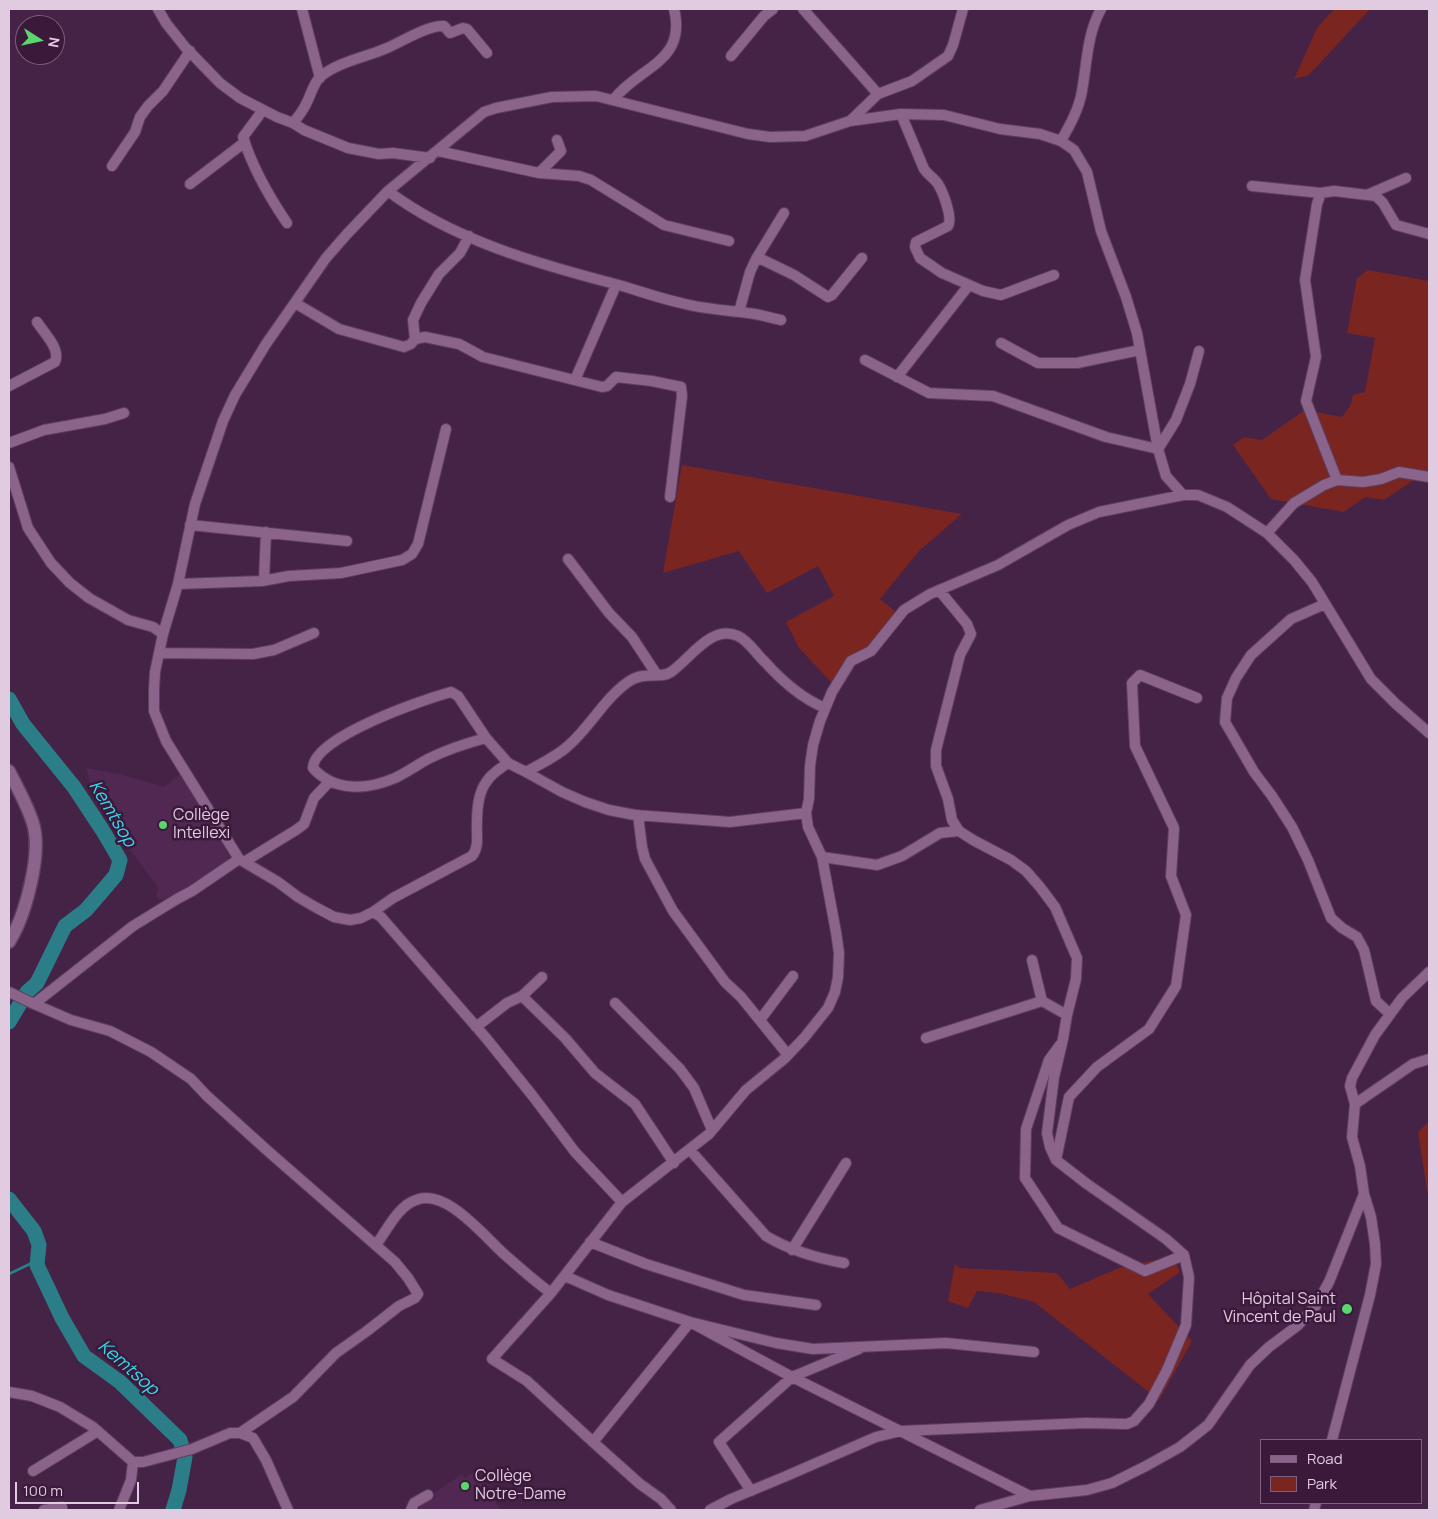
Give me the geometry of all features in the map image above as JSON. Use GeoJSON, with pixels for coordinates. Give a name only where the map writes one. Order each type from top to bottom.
{"type":"FeatureCollection","features":[{"type":"Feature","properties":{"kind":"street"},"geometry":{"type":"LineString","coordinates":[[158,9],[166,23],[190,51],[230,92],[304,130],[348,148],[379,154],[434,154],[539,173],[578,176],[591,180],[664,225],[729,241]]}},
{"type":"Feature","properties":{"kind":"street"},"geometry":{"type":"LineString","coordinates":[[302,9],[320,78]]}},
{"type":"Feature","properties":{"kind":"street"},"geometry":{"type":"LineString","coordinates":[[614,99],[622,89],[652,67],[669,51],[676,39],[677,28],[674,9]]}},
{"type":"Feature","properties":{"kind":"street"},"geometry":{"type":"LineString","coordinates":[[731,56],[764,16],[773,9]]}},
{"type":"Feature","properties":{"kind":"street"},"geometry":{"type":"LineString","coordinates":[[803,9],[878,94]]}},
{"type":"Feature","properties":{"kind":"street"},"geometry":{"type":"LineString","coordinates":[[850,120],[878,94],[912,81],[948,56],[954,45],[963,9]]}},
{"type":"Feature","properties":{"kind":"street"},"geometry":{"type":"LineString","coordinates":[[1061,141],[1070,125],[1081,93],[1092,28],[1101,9]]}},
{"type":"Feature","properties":{"kind":"street"},"geometry":{"type":"LineString","coordinates":[[293,123],[303,110],[320,78],[345,64],[441,26],[444,26],[450,33],[463,28],[467,29],[487,53]]}},
{"type":"Feature","properties":{"kind":"street"},"geometry":{"type":"LineString","coordinates":[[112,166],[135,132],[140,117],[163,91],[190,51]]}},
{"type":"Feature","properties":{"kind":"street"},"geometry":{"type":"LineString","coordinates":[[508,762],[487,781],[484,787],[478,809],[476,851],[472,856],[393,898],[373,912],[361,918],[350,920],[334,917],[298,897],[278,882],[241,860],[166,741],[154,711],[154,689],[159,653],[178,584],[195,504],[223,421],[235,394],[266,344],[326,258],[363,216],[388,191],[488,110],[552,97],[584,95],[614,99],[729,129],[770,137],[805,136],[850,120],[901,114],[944,115],[1000,129],[1040,134],[1061,141],[1074,150],[1087,172],[1101,231],[1126,297],[1140,350],[1158,448],[1166,476],[1183,495]]}},
{"type":"Feature","properties":{"kind":"street"},"geometry":{"type":"LineString","coordinates":[[263,110],[245,132],[244,142],[276,208],[287,223]]}},
{"type":"Feature","properties":{"kind":"street"},"geometry":{"type":"LineString","coordinates":[[901,114],[924,169],[937,182],[943,192],[950,220],[948,226],[919,239],[915,244],[920,258],[969,285],[1001,295],[1054,275]]}},
{"type":"Feature","properties":{"kind":"street"},"geometry":{"type":"LineString","coordinates":[[539,173],[561,151],[557,140]]}},
{"type":"Feature","properties":{"kind":"street"},"geometry":{"type":"LineString","coordinates":[[190,184],[244,142]]}},
{"type":"Feature","properties":{"kind":"street"},"geometry":{"type":"LineString","coordinates":[[1366,195],[1406,178]]}},
{"type":"Feature","properties":{"kind":"street"},"geometry":{"type":"LineString","coordinates":[[1252,186],[1322,194],[1334,191],[1376,196],[1384,204],[1396,225],[1429,234]]}},
{"type":"Feature","properties":{"kind":"street"},"geometry":{"type":"LineString","coordinates":[[388,191],[409,207],[469,236],[507,252],[567,273],[682,304],[782,320]]}},
{"type":"Feature","properties":{"kind":"street"},"geometry":{"type":"LineString","coordinates":[[1322,194],[1317,204],[1305,280],[1316,357],[1306,402],[1337,480]]}},
{"type":"Feature","properties":{"kind":"street"},"geometry":{"type":"LineString","coordinates":[[739,312],[750,272],[784,214]]}},
{"type":"Feature","properties":{"kind":"street"},"geometry":{"type":"LineString","coordinates":[[415,339],[413,320],[421,303],[439,274],[460,253],[469,236]]}},
{"type":"Feature","properties":{"kind":"street"},"geometry":{"type":"LineString","coordinates":[[756,259],[763,260],[794,275],[828,297],[832,295],[862,258]]}},
{"type":"Feature","properties":{"kind":"street"},"geometry":{"type":"LineString","coordinates":[[575,380],[616,285]]}},
{"type":"Feature","properties":{"kind":"street"},"geometry":{"type":"LineString","coordinates":[[897,377],[969,285]]}},
{"type":"Feature","properties":{"kind":"street"},"geometry":{"type":"LineString","coordinates":[[294,303],[339,329],[404,347],[414,342],[415,339],[425,337],[459,344],[484,357],[602,387],[606,386],[616,377],[680,387],[682,396],[670,497]]}},
{"type":"Feature","properties":{"kind":"street"},"geometry":{"type":"LineString","coordinates":[[9,386],[55,362],[57,358],[55,349],[37,322]]}},
{"type":"Feature","properties":{"kind":"street"},"geometry":{"type":"LineString","coordinates":[[1001,343],[1038,363],[1077,363],[1140,350]]}},
{"type":"Feature","properties":{"kind":"street"},"geometry":{"type":"LineString","coordinates":[[1158,448],[1176,420],[1190,384],[1199,351]]}},
{"type":"Feature","properties":{"kind":"street"},"geometry":{"type":"LineString","coordinates":[[865,360],[929,393],[993,396],[1106,438],[1158,448]]}},
{"type":"Feature","properties":{"kind":"street"},"geometry":{"type":"LineString","coordinates":[[9,443],[44,430],[105,419],[124,413]]}},
{"type":"Feature","properties":{"kind":"street"},"geometry":{"type":"LineString","coordinates":[[178,584],[264,580],[310,574],[341,573],[402,560],[412,554],[418,544],[446,429]]}},
{"type":"Feature","properties":{"kind":"street"},"geometry":{"type":"LineString","coordinates":[[9,472],[28,528],[51,563],[70,583],[107,608],[163,634]]}},
{"type":"Feature","properties":{"kind":"street"},"geometry":{"type":"LineString","coordinates":[[1267,532],[1294,504],[1324,485],[1337,480],[1362,482],[1381,479],[1399,472],[1429,477]]}},
{"type":"Feature","properties":{"kind":"street"},"geometry":{"type":"LineString","coordinates":[[671,1510],[661,1499],[640,1484],[527,1381],[492,1359],[551,1293],[622,1202],[674,1163],[712,1130],[746,1090],[788,1055],[819,1022],[828,1008],[835,992],[838,977],[839,953],[822,858],[808,827],[806,813],[809,799],[811,759],[820,721],[832,692],[851,661],[871,651],[904,610],[939,590],[998,565],[1068,525],[1099,512],[1183,495],[1198,495],[1227,507],[1267,532],[1312,582],[1371,679],[1429,734]]}},
{"type":"Feature","properties":{"kind":"street"},"geometry":{"type":"LineString","coordinates":[[190,525],[347,541]]}},
{"type":"Feature","properties":{"kind":"street"},"geometry":{"type":"LineString","coordinates":[[264,580],[266,532]]}},
{"type":"Feature","properties":{"kind":"street"},"geometry":{"type":"LineString","coordinates":[[568,559],[610,613],[632,637],[657,675]]}},
{"type":"Feature","properties":{"kind":"street"},"geometry":{"type":"LineString","coordinates":[[710,1510],[731,1499],[876,1437],[901,1431],[1086,1423],[1126,1424],[1134,1421],[1149,1404],[1167,1370],[1186,1325],[1189,1277],[1184,1255],[1166,1239],[1056,1160],[1050,1147],[1047,1134],[1054,1077],[1064,1040],[1067,1015],[1076,979],[1077,958],[1054,907],[1040,886],[1011,860],[959,831],[952,820],[948,799],[936,766],[936,750],[960,655],[971,634],[967,624],[939,590]]}},
{"type":"Feature","properties":{"kind":"street"},"geometry":{"type":"LineString","coordinates":[[1325,604],[1291,619],[1251,655],[1236,678],[1227,698],[1225,722],[1254,772],[1292,826],[1332,918],[1342,928],[1356,937],[1364,950],[1376,1001],[1390,1014]]}},
{"type":"Feature","properties":{"kind":"street"},"geometry":{"type":"LineString","coordinates":[[159,653],[253,654],[274,650],[314,633]]}},
{"type":"Feature","properties":{"kind":"street"},"geometry":{"type":"LineString","coordinates":[[526,772],[569,746],[627,682],[640,675],[667,674],[701,645],[718,635],[727,633],[745,640],[783,681],[813,703],[825,708]]}},
{"type":"Feature","properties":{"kind":"street"},"geometry":{"type":"LineString","coordinates":[[1056,1160],[1069,1097],[1097,1067],[1149,1029],[1176,986],[1186,915],[1171,876],[1174,828],[1135,746],[1132,683],[1140,675],[1197,698]]}},
{"type":"Feature","properties":{"kind":"street"},"geometry":{"type":"LineString","coordinates":[[486,738],[429,759],[384,782],[346,786],[329,782],[313,768],[314,760],[321,753],[374,719],[432,697],[451,692],[456,694],[486,738],[508,762],[562,792],[585,802],[609,810],[638,815],[730,822],[806,813]]}},
{"type":"Feature","properties":{"kind":"street"},"geometry":{"type":"LineString","coordinates":[[9,771],[14,790],[34,829],[35,853],[23,913],[9,942]]}},
{"type":"Feature","properties":{"kind":"street"},"geometry":{"type":"LineString","coordinates":[[32,1003],[133,926],[304,824],[314,798],[329,782]]}},
{"type":"Feature","properties":{"kind":"street"},"geometry":{"type":"LineString","coordinates":[[638,815],[645,859],[674,911],[725,982],[741,997],[788,1055]]}},
{"type":"Feature","properties":{"kind":"street"},"geometry":{"type":"LineString","coordinates":[[822,858],[878,864],[902,856],[940,834],[959,831]]}},
{"type":"Feature","properties":{"kind":"street"},"geometry":{"type":"LineString","coordinates":[[373,912],[381,917],[476,1027],[576,1152],[622,1202]]}},
{"type":"Feature","properties":{"kind":"street"},"geometry":{"type":"LineString","coordinates":[[1032,960],[1042,1001]]}},
{"type":"Feature","properties":{"kind":"street"},"geometry":{"type":"LineString","coordinates":[[1332,1439],[1370,1295],[1376,1264],[1374,1235],[1352,1137],[1355,1104],[1350,1086],[1352,1078],[1375,1035],[1402,998],[1429,972]]}},
{"type":"Feature","properties":{"kind":"street"},"geometry":{"type":"LineString","coordinates":[[760,1020],[793,976]]}},
{"type":"Feature","properties":{"kind":"street"},"geometry":{"type":"LineString","coordinates":[[476,1027],[507,1003],[522,996],[542,977]]}},
{"type":"Feature","properties":{"kind":"street"},"geometry":{"type":"LineString","coordinates":[[11,993],[71,1020],[110,1031],[150,1052],[192,1080],[269,1152],[395,1262],[418,1294],[415,1298],[399,1306],[336,1352],[293,1397],[240,1433]]}},
{"type":"Feature","properties":{"kind":"street"},"geometry":{"type":"LineString","coordinates":[[522,996],[565,1038],[588,1067],[635,1104],[674,1163]]}},
{"type":"Feature","properties":{"kind":"street"},"geometry":{"type":"LineString","coordinates":[[926,1038],[1042,1001],[1067,1015]]}},
{"type":"Feature","properties":{"kind":"street"},"geometry":{"type":"LineString","coordinates":[[615,1003],[680,1069],[694,1088],[712,1130]]}},
{"type":"Feature","properties":{"kind":"street"},"geometry":{"type":"LineString","coordinates":[[1064,1040],[1049,1060],[1026,1129],[1025,1178],[1058,1228],[1145,1271],[1184,1255]]}},
{"type":"Feature","properties":{"kind":"street"},"geometry":{"type":"LineString","coordinates":[[1355,1104],[1413,1064],[1429,1059]]}},
{"type":"Feature","properties":{"kind":"street"},"geometry":{"type":"LineString","coordinates":[[690,1150],[766,1236],[792,1250],[844,1263]]}},
{"type":"Feature","properties":{"kind":"street"},"geometry":{"type":"LineString","coordinates":[[792,1250],[846,1163]]}},
{"type":"Feature","properties":{"kind":"street"},"geometry":{"type":"LineString","coordinates":[[980,1510],[1030,1496],[1086,1490],[1112,1483],[1180,1447],[1208,1424],[1250,1365],[1269,1347],[1297,1326],[1314,1307],[1329,1282],[1364,1194]]}},
{"type":"Feature","properties":{"kind":"street"},"geometry":{"type":"LineString","coordinates":[[376,1245],[399,1213],[416,1200],[430,1198],[444,1202],[458,1211],[519,1267],[551,1293]]}},
{"type":"Feature","properties":{"kind":"street"},"geometry":{"type":"LineString","coordinates":[[590,1242],[670,1272],[744,1295],[816,1305]]}},
{"type":"Feature","properties":{"kind":"street"},"geometry":{"type":"LineString","coordinates":[[565,1276],[617,1298],[690,1322],[813,1350],[946,1342],[1034,1352]]}},
{"type":"Feature","properties":{"kind":"street"},"geometry":{"type":"LineString","coordinates":[[690,1322],[792,1378],[1030,1496]]}},
{"type":"Feature","properties":{"kind":"street"},"geometry":{"type":"LineString","coordinates":[[593,1442],[690,1322]]}},
{"type":"Feature","properties":{"kind":"street"},"geometry":{"type":"LineString","coordinates":[[751,1491],[719,1442],[792,1378],[866,1346]]}},
{"type":"Feature","properties":{"kind":"street"},"geometry":{"type":"LineString","coordinates":[[9,1392],[32,1396],[60,1407],[98,1431],[133,1462],[143,1462],[192,1449],[230,1433],[240,1433],[253,1438],[266,1460],[288,1510]]}},
{"type":"Feature","properties":{"kind":"street"},"geometry":{"type":"LineString","coordinates":[[33,1471],[98,1431]]}},
{"type":"Feature","properties":{"kind":"street"},"geometry":{"type":"LineString","coordinates":[[119,1510],[131,1480],[133,1462]]}},
{"type":"Feature","properties":{"kind":"street"},"geometry":{"type":"LineString","coordinates":[[411,1510],[414,1503],[428,1495]]}},
{"type":"Feature","properties":{"kind":"street"},"geometry":{"type":"LineString","coordinates":[[44,1510],[62,1507],[62,1510]]}},
{"type":"Feature","properties":{"kind":"shaded area","name":"Collège Intellexi"},"geometry":{"type":"Polygon","coordinates":[[[86,768],[119,774],[164,787],[181,773],[227,847],[225,849],[230,857],[194,888],[163,900],[158,898],[156,894],[159,889],[95,802],[86,768]]]}},
{"type":"Feature","properties":{"kind":"shaded area","name":"Collège Notre-Dame"},"geometry":{"type":"Polygon","coordinates":[[[475,1471],[501,1510],[420,1510],[418,1508],[435,1497],[433,1494],[462,1474],[465,1478],[475,1471]]]}},
{"type":"Feature","properties":{"kind":"green space"},"geometry":{"type":"Polygon","coordinates":[[[1334,9],[1370,9],[1309,75],[1294,79],[1317,28],[1334,9]]]}},
{"type":"Feature","properties":{"kind":"green space"},"geometry":{"type":"Polygon","coordinates":[[[1368,270],[1429,281],[1429,470],[1384,500],[1365,497],[1344,512],[1271,499],[1233,445],[1244,437],[1262,440],[1305,410],[1342,417],[1350,406],[1353,395],[1365,392],[1375,338],[1347,333],[1357,278],[1368,270]]]}},
{"type":"Feature","properties":{"kind":"green space"},"geometry":{"type":"Polygon","coordinates":[[[682,465],[962,514],[919,551],[880,599],[901,616],[871,653],[833,684],[799,648],[786,622],[834,596],[818,566],[767,593],[739,551],[663,573],[682,465]]]}},
{"type":"Feature","properties":{"kind":"green space"},"geometry":{"type":"Polygon","coordinates":[[[1429,1121],[1429,1193],[1427,1191],[1418,1132],[1429,1121]]]}},
{"type":"Feature","properties":{"kind":"green space"},"geometry":{"type":"Polygon","coordinates":[[[1173,1256],[1180,1272],[1148,1294],[1192,1341],[1159,1400],[1034,1302],[999,1293],[977,1291],[968,1308],[948,1301],[955,1264],[960,1268],[1057,1273],[1070,1289],[1119,1268],[1173,1256]]]}},
{"type":"Feature","properties":{"kind":"waterway","name":"Kemtsop"},"geometry":{"type":"LineString","coordinates":[[9,699],[23,724],[74,787],[120,860],[116,875],[86,910],[65,926],[37,983],[27,992],[9,1022]]}},
{"type":"Feature","properties":{"kind":"waterway","name":"Kemtsop"},"geometry":{"type":"LineString","coordinates":[[9,1199],[34,1231],[39,1245],[37,1265],[62,1318],[84,1356],[120,1382],[180,1440],[185,1457],[173,1510]]}},
{"type":"Feature","properties":{"kind":"waterway"},"geometry":{"type":"LineString","coordinates":[[9,1274],[38,1260]]}},
{"type":"Feature","properties":{"kind":"place","name":"Collège Intellexi"},"geometry":{"type":"Point","coordinates":[163,825]}},
{"type":"Feature","properties":{"kind":"place","name":"Hôpital Saint Vincent de Paul"},"geometry":{"type":"Point","coordinates":[1347,1309]}},
{"type":"Feature","properties":{"kind":"place","name":"Collège Notre-Dame"},"geometry":{"type":"Point","coordinates":[465,1486]}}]}
